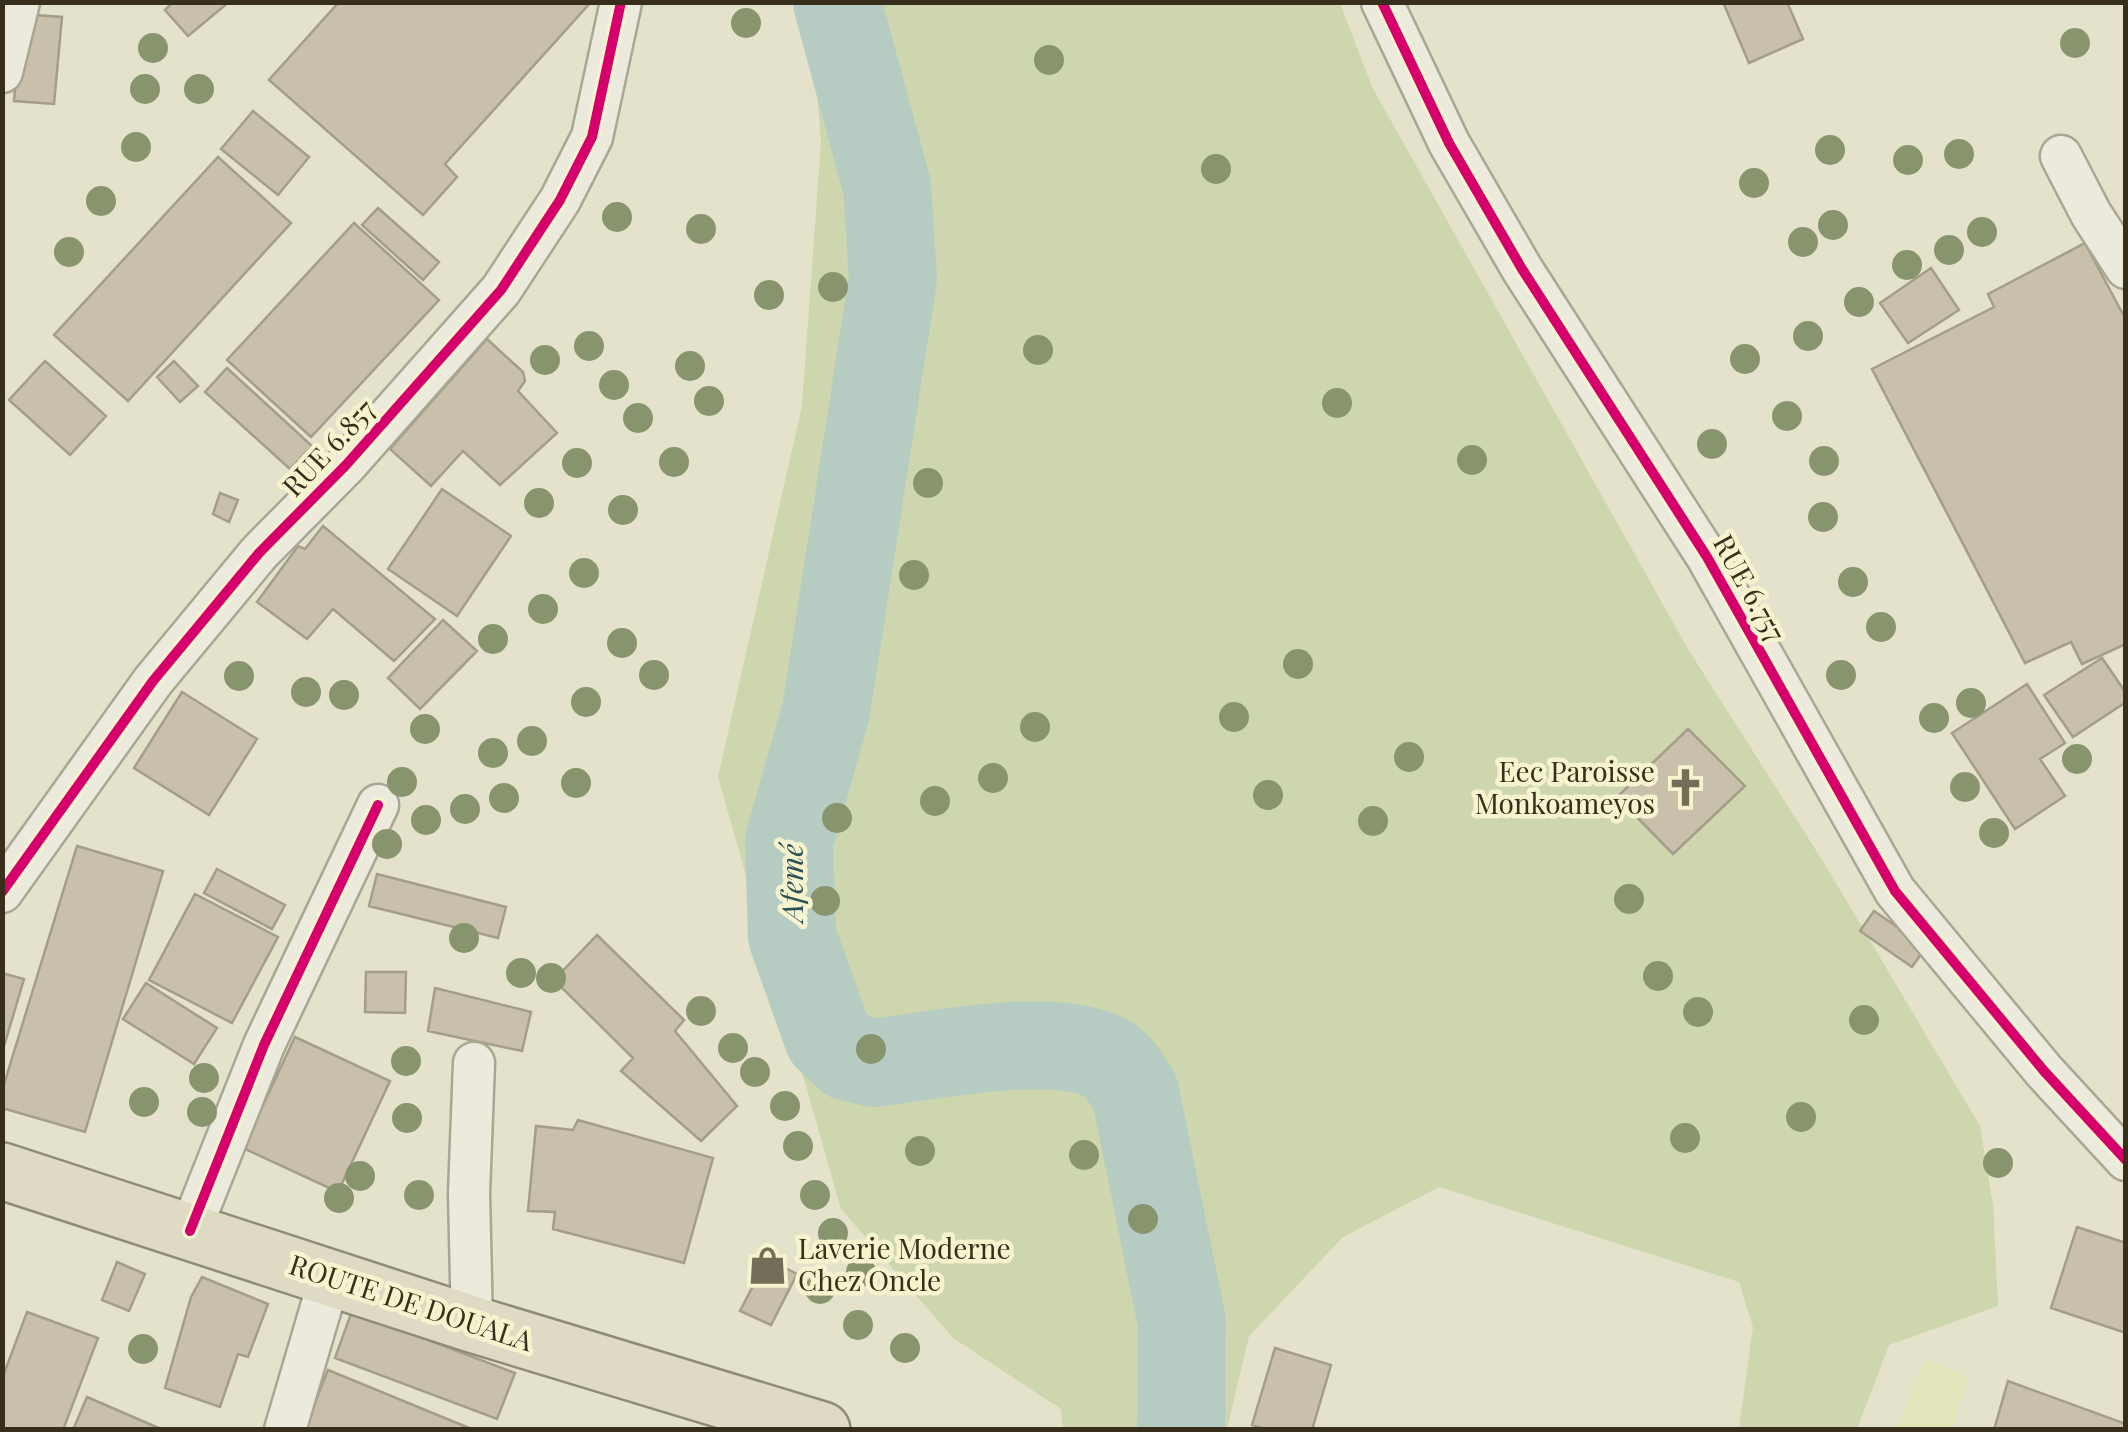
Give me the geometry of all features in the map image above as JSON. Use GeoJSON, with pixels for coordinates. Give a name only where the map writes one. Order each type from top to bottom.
{"type":"FeatureCollection","features":[{"type":"Feature","properties":{"kind":"highway","name":"ROUTE DE DOUALA"},"geometry":{"type":"LineString","coordinates":[[2,1170],[472,1324],[816,1428]]}},
{"type":"Feature","properties":{"kind":"street"},"geometry":{"type":"LineString","coordinates":[[2,72],[19,2]]}},
{"type":"Feature","properties":{"kind":"street","name":"RUE 6.857"},"geometry":{"type":"LineString","coordinates":[[2,892],[153,681],[235,581],[346,466],[502,290],[560,200],[592,137],[621,2]]}},
{"type":"Feature","properties":{"kind":"street","name":"RUE 6.757"},"geometry":{"type":"LineString","coordinates":[[1382,2],[1449,143],[1522,269],[1707,557],[1895,891],[2044,1071],[2126,1160]]}},
{"type":"Feature","properties":{"kind":"street"},"geometry":{"type":"LineString","coordinates":[[2061,156],[2091,214],[2126,268]]}},
{"type":"Feature","properties":{"kind":"street"},"geometry":{"type":"LineString","coordinates":[[190,1231],[264,1044],[378,805]]}},
{"type":"Feature","properties":{"kind":"street"},"geometry":{"type":"LineString","coordinates":[[472,1324],[469,1193],[474,1063]]}},
{"type":"Feature","properties":{"kind":"street"},"geometry":{"type":"LineString","coordinates":[[284,1430],[330,1277]]}},
{"type":"Feature","properties":{"kind":"green space"},"geometry":{"type":"Polygon","coordinates":[[[810,3],[1340,3],[1372,87],[1688,649],[1824,863],[1980,1126],[1993,1205],[1998,1306],[1889,1345],[1857,1429],[1739,1429],[1753,1327],[1739,1282],[1439,1187],[1343,1237],[1249,1336],[1227,1429],[1063,1429],[1061,1409],[953,1338],[841,1209],[718,777],[802,406],[821,142],[810,3]]]}},
{"type":"Feature","properties":{"kind":"green space"},"geometry":{"type":"Polygon","coordinates":[[[1926,1359],[1969,1378],[1951,1429],[1897,1429],[1926,1359]]]}},
{"type":"Feature","properties":{"kind":"building"},"geometry":{"type":"Polygon","coordinates":[[[173,2],[229,2],[188,36],[165,10],[173,2]]]}},
{"type":"Feature","properties":{"kind":"building"},"geometry":{"type":"Polygon","coordinates":[[[339,2],[591,2],[445,164],[457,177],[423,215],[269,80],[339,2]]]}},
{"type":"Feature","properties":{"kind":"building"},"geometry":{"type":"Polygon","coordinates":[[[1723,2],[1787,2],[1803,39],[1749,63],[1723,2]]]}},
{"type":"Feature","properties":{"kind":"building"},"geometry":{"type":"Polygon","coordinates":[[[21,14],[62,17],[54,104],[14,101],[21,14]]]}},
{"type":"Feature","properties":{"kind":"building"},"geometry":{"type":"Polygon","coordinates":[[[253,111],[309,157],[278,195],[221,149],[253,111]]]}},
{"type":"Feature","properties":{"kind":"building"},"geometry":{"type":"Polygon","coordinates":[[[218,157],[291,223],[128,401],[54,335],[218,157]]]}},
{"type":"Feature","properties":{"kind":"building"},"geometry":{"type":"Polygon","coordinates":[[[378,208],[439,262],[423,280],[362,225],[378,208]]]}},
{"type":"Feature","properties":{"kind":"building"},"geometry":{"type":"Polygon","coordinates":[[[354,223],[439,300],[311,437],[227,360],[354,223]]]}},
{"type":"Feature","properties":{"kind":"building"},"geometry":{"type":"Polygon","coordinates":[[[2085,243],[2126,320],[2126,644],[2082,664],[2071,642],[2025,663],[1872,369],[1994,307],[1988,294],[2085,243]]]}},
{"type":"Feature","properties":{"kind":"building"},"geometry":{"type":"Polygon","coordinates":[[[1931,268],[1959,310],[1908,343],[1880,303],[1931,268]]]}},
{"type":"Feature","properties":{"kind":"building"},"geometry":{"type":"Polygon","coordinates":[[[487,339],[523,372],[525,381],[518,391],[557,433],[500,485],[463,451],[431,486],[390,449],[487,339]]]}},
{"type":"Feature","properties":{"kind":"building"},"geometry":{"type":"Polygon","coordinates":[[[45,361],[106,416],[70,455],[9,400],[45,361]]]}},
{"type":"Feature","properties":{"kind":"building"},"geometry":{"type":"Polygon","coordinates":[[[174,361],[198,386],[180,402],[157,377],[174,361]]]}},
{"type":"Feature","properties":{"kind":"building"},"geometry":{"type":"Polygon","coordinates":[[[227,368],[312,446],[290,469],[205,392],[227,368]]]}},
{"type":"Feature","properties":{"kind":"building"},"geometry":{"type":"Polygon","coordinates":[[[442,489],[511,536],[457,616],[388,569],[442,489]]]}},
{"type":"Feature","properties":{"kind":"building"},"geometry":{"type":"Polygon","coordinates":[[[220,493],[238,500],[229,522],[213,514],[220,493]]]}},
{"type":"Feature","properties":{"kind":"building"},"geometry":{"type":"Polygon","coordinates":[[[323,526],[435,619],[394,661],[333,609],[307,639],[257,602],[298,546],[305,549],[323,526]]]}},
{"type":"Feature","properties":{"kind":"building"},"geometry":{"type":"Polygon","coordinates":[[[443,620],[477,651],[420,709],[388,678],[443,620]]]}},
{"type":"Feature","properties":{"kind":"building"},"geometry":{"type":"Polygon","coordinates":[[[2102,658],[2126,693],[2126,702],[2073,737],[2044,695],[2102,658]]]}},
{"type":"Feature","properties":{"kind":"building"},"geometry":{"type":"Polygon","coordinates":[[[2027,684],[2065,743],[2040,759],[2065,796],[2015,829],[1952,733],[2027,684]]]}},
{"type":"Feature","properties":{"kind":"building"},"geometry":{"type":"Polygon","coordinates":[[[182,692],[257,739],[209,815],[134,768],[182,692]]]}},
{"type":"Feature","properties":{"kind":"building"},"geometry":{"type":"Polygon","coordinates":[[[1688,729],[1745,786],[1673,854],[1617,797],[1688,729]]]}},
{"type":"Feature","properties":{"kind":"building"},"geometry":{"type":"Polygon","coordinates":[[[77,846],[163,871],[85,1132],[2,1108],[2,1091],[77,846]]]}},
{"type":"Feature","properties":{"kind":"building"},"geometry":{"type":"Polygon","coordinates":[[[217,869],[285,905],[272,929],[204,893],[217,869]]]}},
{"type":"Feature","properties":{"kind":"building"},"geometry":{"type":"Polygon","coordinates":[[[377,874],[506,907],[498,938],[369,906],[377,874]]]}},
{"type":"Feature","properties":{"kind":"building"},"geometry":{"type":"Polygon","coordinates":[[[195,894],[278,937],[232,1023],[149,980],[195,894]]]}},
{"type":"Feature","properties":{"kind":"building"},"geometry":{"type":"Polygon","coordinates":[[[1874,911],[1926,947],[1912,967],[1860,931],[1874,911]]]}},
{"type":"Feature","properties":{"kind":"building"},"geometry":{"type":"Polygon","coordinates":[[[597,935],[684,1020],[675,1031],[737,1106],[701,1141],[621,1071],[633,1058],[554,980],[597,935]]]}},
{"type":"Feature","properties":{"kind":"building"},"geometry":{"type":"Polygon","coordinates":[[[366,972],[406,972],[405,1013],[365,1012],[366,972]]]}},
{"type":"Feature","properties":{"kind":"building"},"geometry":{"type":"Polygon","coordinates":[[[2,973],[24,979],[2,1053],[2,973]]]}},
{"type":"Feature","properties":{"kind":"building"},"geometry":{"type":"Polygon","coordinates":[[[146,983],[217,1028],[194,1064],[123,1019],[146,983]]]}},
{"type":"Feature","properties":{"kind":"building"},"geometry":{"type":"Polygon","coordinates":[[[435,988],[531,1012],[522,1051],[428,1031],[435,988]]]}},
{"type":"Feature","properties":{"kind":"building"},"geometry":{"type":"Polygon","coordinates":[[[295,1037],[390,1081],[338,1192],[243,1148],[295,1037]]]}},
{"type":"Feature","properties":{"kind":"building"},"geometry":{"type":"Polygon","coordinates":[[[578,1120],[713,1158],[684,1263],[553,1229],[555,1212],[528,1211],[536,1126],[573,1130],[578,1120]]]}},
{"type":"Feature","properties":{"kind":"building"},"geometry":{"type":"Polygon","coordinates":[[[2077,1227],[2126,1243],[2126,1333],[2051,1308],[2077,1227]]]}},
{"type":"Feature","properties":{"kind":"building"},"geometry":{"type":"Polygon","coordinates":[[[767,1259],[797,1274],[771,1325],[740,1311],[767,1259]]]}},
{"type":"Feature","properties":{"kind":"building"},"geometry":{"type":"Polygon","coordinates":[[[117,1262],[145,1274],[129,1311],[102,1300],[117,1262]]]}},
{"type":"Feature","properties":{"kind":"building"},"geometry":{"type":"Polygon","coordinates":[[[202,1277],[268,1304],[248,1357],[238,1354],[220,1407],[165,1388],[191,1297],[202,1277]]]}},
{"type":"Feature","properties":{"kind":"building"},"geometry":{"type":"Polygon","coordinates":[[[352,1311],[515,1373],[497,1419],[335,1358],[352,1311]]]}},
{"type":"Feature","properties":{"kind":"building"},"geometry":{"type":"Polygon","coordinates":[[[27,1312],[98,1338],[63,1430],[2,1428],[2,1379],[27,1312]]]}},
{"type":"Feature","properties":{"kind":"building"},"geometry":{"type":"Polygon","coordinates":[[[1275,1348],[1331,1365],[1312,1430],[1268,1430],[1252,1425],[1275,1348]]]}},
{"type":"Feature","properties":{"kind":"building"},"geometry":{"type":"Polygon","coordinates":[[[328,1370],[474,1430],[304,1430],[328,1370]]]}},
{"type":"Feature","properties":{"kind":"building"},"geometry":{"type":"Polygon","coordinates":[[[2008,1381],[2126,1424],[2126,1430],[1994,1430],[2008,1381]]]}},
{"type":"Feature","properties":{"kind":"building"},"geometry":{"type":"Polygon","coordinates":[[[87,1397],[161,1429],[73,1430],[87,1397]]]}},
{"type":"Feature","properties":{"kind":"waterway","name":"Afemé"},"geometry":{"type":"LineString","coordinates":[[837,2],[887,187],[893,278],[826,711],[789,841],[792,936],[828,1037],[849,1057],[874,1063],[996,1047],[1060,1046],[1088,1051],[1111,1061],[1121,1071],[1135,1092],[1182,1323],[1181,1430]]}},
{"type":"Feature","properties":{"kind":"cycle path"},"geometry":{"type":"LineString","coordinates":[[2,892],[153,681],[259,553],[346,465],[501,290],[560,200],[592,137],[621,2]]}},
{"type":"Feature","properties":{"kind":"cycle path"},"geometry":{"type":"LineString","coordinates":[[1382,2],[1449,143],[1522,269],[1707,557],[1895,891],[2044,1071],[2126,1160]]}},
{"type":"Feature","properties":{"kind":"cycle path"},"geometry":{"type":"LineString","coordinates":[[190,1231],[264,1045],[378,805]]}},
{"type":"Feature","properties":{"kind":"place","name":"Eec Paroisse Monkoameyos"},"geometry":{"type":"Point","coordinates":[1685,788]}},
{"type":"Feature","properties":{"kind":"place","name":"Laverie Moderne Chez Oncle"},"geometry":{"type":"Point","coordinates":[768,1265]}}]}
